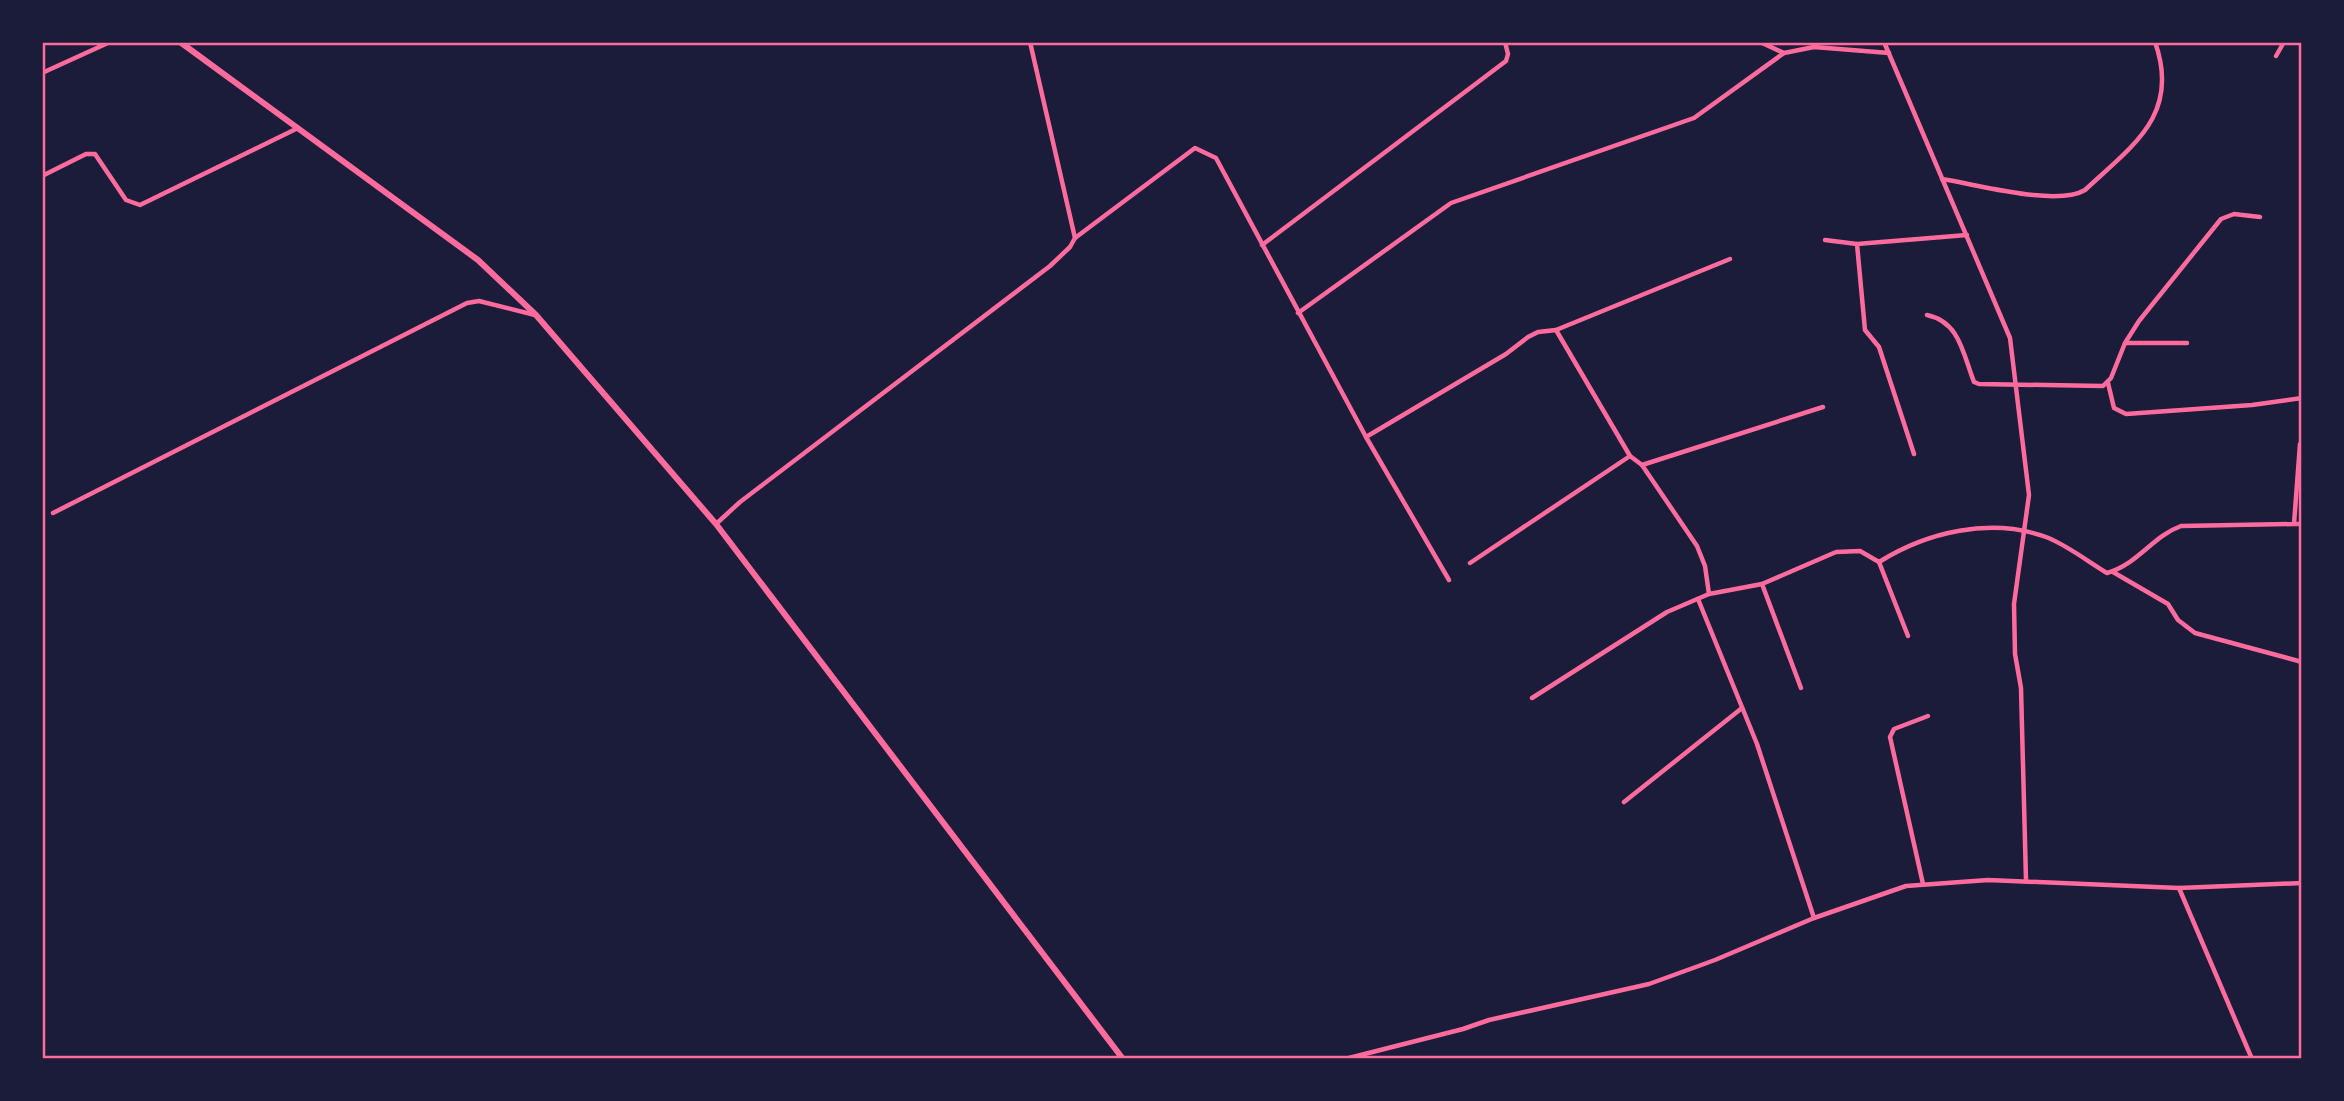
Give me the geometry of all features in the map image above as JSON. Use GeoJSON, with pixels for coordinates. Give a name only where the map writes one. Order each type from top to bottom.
{"type":"FeatureCollection","features":[{"type":"Feature","properties":{"kind":"main road"},"geometry":{"type":"LineString","coordinates":[[180,42],[478,260],[536,315],[716,524],[1123,1059]]}},
{"type":"Feature","properties":{"kind":"street"},"geometry":{"type":"LineString","coordinates":[[42,73],[110,42]]}},
{"type":"Feature","properties":{"kind":"street"},"geometry":{"type":"LineString","coordinates":[[1030,42],[1075,238]]}},
{"type":"Feature","properties":{"kind":"street"},"geometry":{"type":"LineString","coordinates":[[1262,245],[1506,61],[1508,54],[1505,42]]}},
{"type":"Feature","properties":{"kind":"street"},"geometry":{"type":"LineString","coordinates":[[1760,42],[1784,53]]}},
{"type":"Feature","properties":{"kind":"street"},"geometry":{"type":"LineString","coordinates":[[1884,42],[1967,235],[1993,305],[2010,338],[2013,385],[2029,487],[2028,514],[2023,532],[2014,604],[2015,654],[2021,688],[2026,880]]}},
{"type":"Feature","properties":{"kind":"street"},"geometry":{"type":"LineString","coordinates":[[1942,179],[2042,195],[2076,196],[2156,119],[2161,67],[2155,42]]}},
{"type":"Feature","properties":{"kind":"street"},"geometry":{"type":"LineString","coordinates":[[2276,56],[2284,42]]}},
{"type":"Feature","properties":{"kind":"street"},"geometry":{"type":"LineString","coordinates":[[1297,313],[1451,203],[1694,118],[1784,53],[1814,47],[1890,53]]}},
{"type":"Feature","properties":{"kind":"street"},"geometry":{"type":"LineString","coordinates":[[42,176],[86,154],[95,154],[126,200],[140,205],[298,128]]}},
{"type":"Feature","properties":{"kind":"street"},"geometry":{"type":"LineString","coordinates":[[716,524],[766,481],[1050,266],[1070,247],[1075,238],[1195,148],[1216,158],[1297,313],[1449,580]]}},
{"type":"Feature","properties":{"kind":"street"},"geometry":{"type":"LineString","coordinates":[[1927,315],[1941,318],[1951,326],[1974,382],[2103,386],[2108,383],[2125,343],[2221,219],[2234,214],[2260,217]]}},
{"type":"Feature","properties":{"kind":"street"},"geometry":{"type":"LineString","coordinates":[[1825,240],[1857,244],[1967,235]]}},
{"type":"Feature","properties":{"kind":"street"},"geometry":{"type":"LineString","coordinates":[[1857,244],[1865,330],[1880,347],[1914,454]]}},
{"type":"Feature","properties":{"kind":"street"},"geometry":{"type":"LineString","coordinates":[[1366,437],[1506,354],[1538,332],[1556,330],[1730,259]]}},
{"type":"Feature","properties":{"kind":"street"},"geometry":{"type":"LineString","coordinates":[[52,513],[467,303],[480,301],[536,315]]}},
{"type":"Feature","properties":{"kind":"street"},"geometry":{"type":"LineString","coordinates":[[1556,330],[1630,456],[1642,465],[1697,546],[1705,566],[1709,594]]}},
{"type":"Feature","properties":{"kind":"street"},"geometry":{"type":"LineString","coordinates":[[2125,343],[2186,343]]}},
{"type":"Feature","properties":{"kind":"street"},"geometry":{"type":"LineString","coordinates":[[2108,383],[2115,408],[2126,414],[2252,405],[2302,398]]}},
{"type":"Feature","properties":{"kind":"street"},"geometry":{"type":"LineString","coordinates":[[1642,465],[1823,408]]}},
{"type":"Feature","properties":{"kind":"street"},"geometry":{"type":"LineString","coordinates":[[2294,524],[2300,444]]}},
{"type":"Feature","properties":{"kind":"street"},"geometry":{"type":"LineString","coordinates":[[1470,563],[1630,456]]}},
{"type":"Feature","properties":{"kind":"street"},"geometry":{"type":"LineString","coordinates":[[1879,562],[1910,545],[1959,530],[1989,528],[2044,537],[2107,573],[2132,562],[2168,531],[2181,526],[2302,524]]}},
{"type":"Feature","properties":{"kind":"street"},"geometry":{"type":"LineString","coordinates":[[1532,698],[1667,612],[1709,594],[1762,584],[1836,552],[1860,551],[1879,562],[1908,636]]}},
{"type":"Feature","properties":{"kind":"street"},"geometry":{"type":"LineString","coordinates":[[2112,572],[2168,604],[2178,620],[2195,633],[2302,662]]}},
{"type":"Feature","properties":{"kind":"street"},"geometry":{"type":"LineString","coordinates":[[1762,584],[1801,688]]}},
{"type":"Feature","properties":{"kind":"street"},"geometry":{"type":"LineString","coordinates":[[1698,599],[1786,828],[1814,918]]}},
{"type":"Feature","properties":{"kind":"street"},"geometry":{"type":"LineString","coordinates":[[1624,802],[1742,708]]}},
{"type":"Feature","properties":{"kind":"street"},"geometry":{"type":"LineString","coordinates":[[1923,884],[1890,737],[1894,729],[1928,716]]}},
{"type":"Feature","properties":{"kind":"street"},"geometry":{"type":"LineString","coordinates":[[1345,1059],[1438,1036],[1489,1020],[1649,984],[1715,960],[1814,918],[1906,886],[2026,880],[2179,888],[2302,883]]}},
{"type":"Feature","properties":{"kind":"street"},"geometry":{"type":"LineString","coordinates":[[2179,888],[2252,1059]]}}]}
